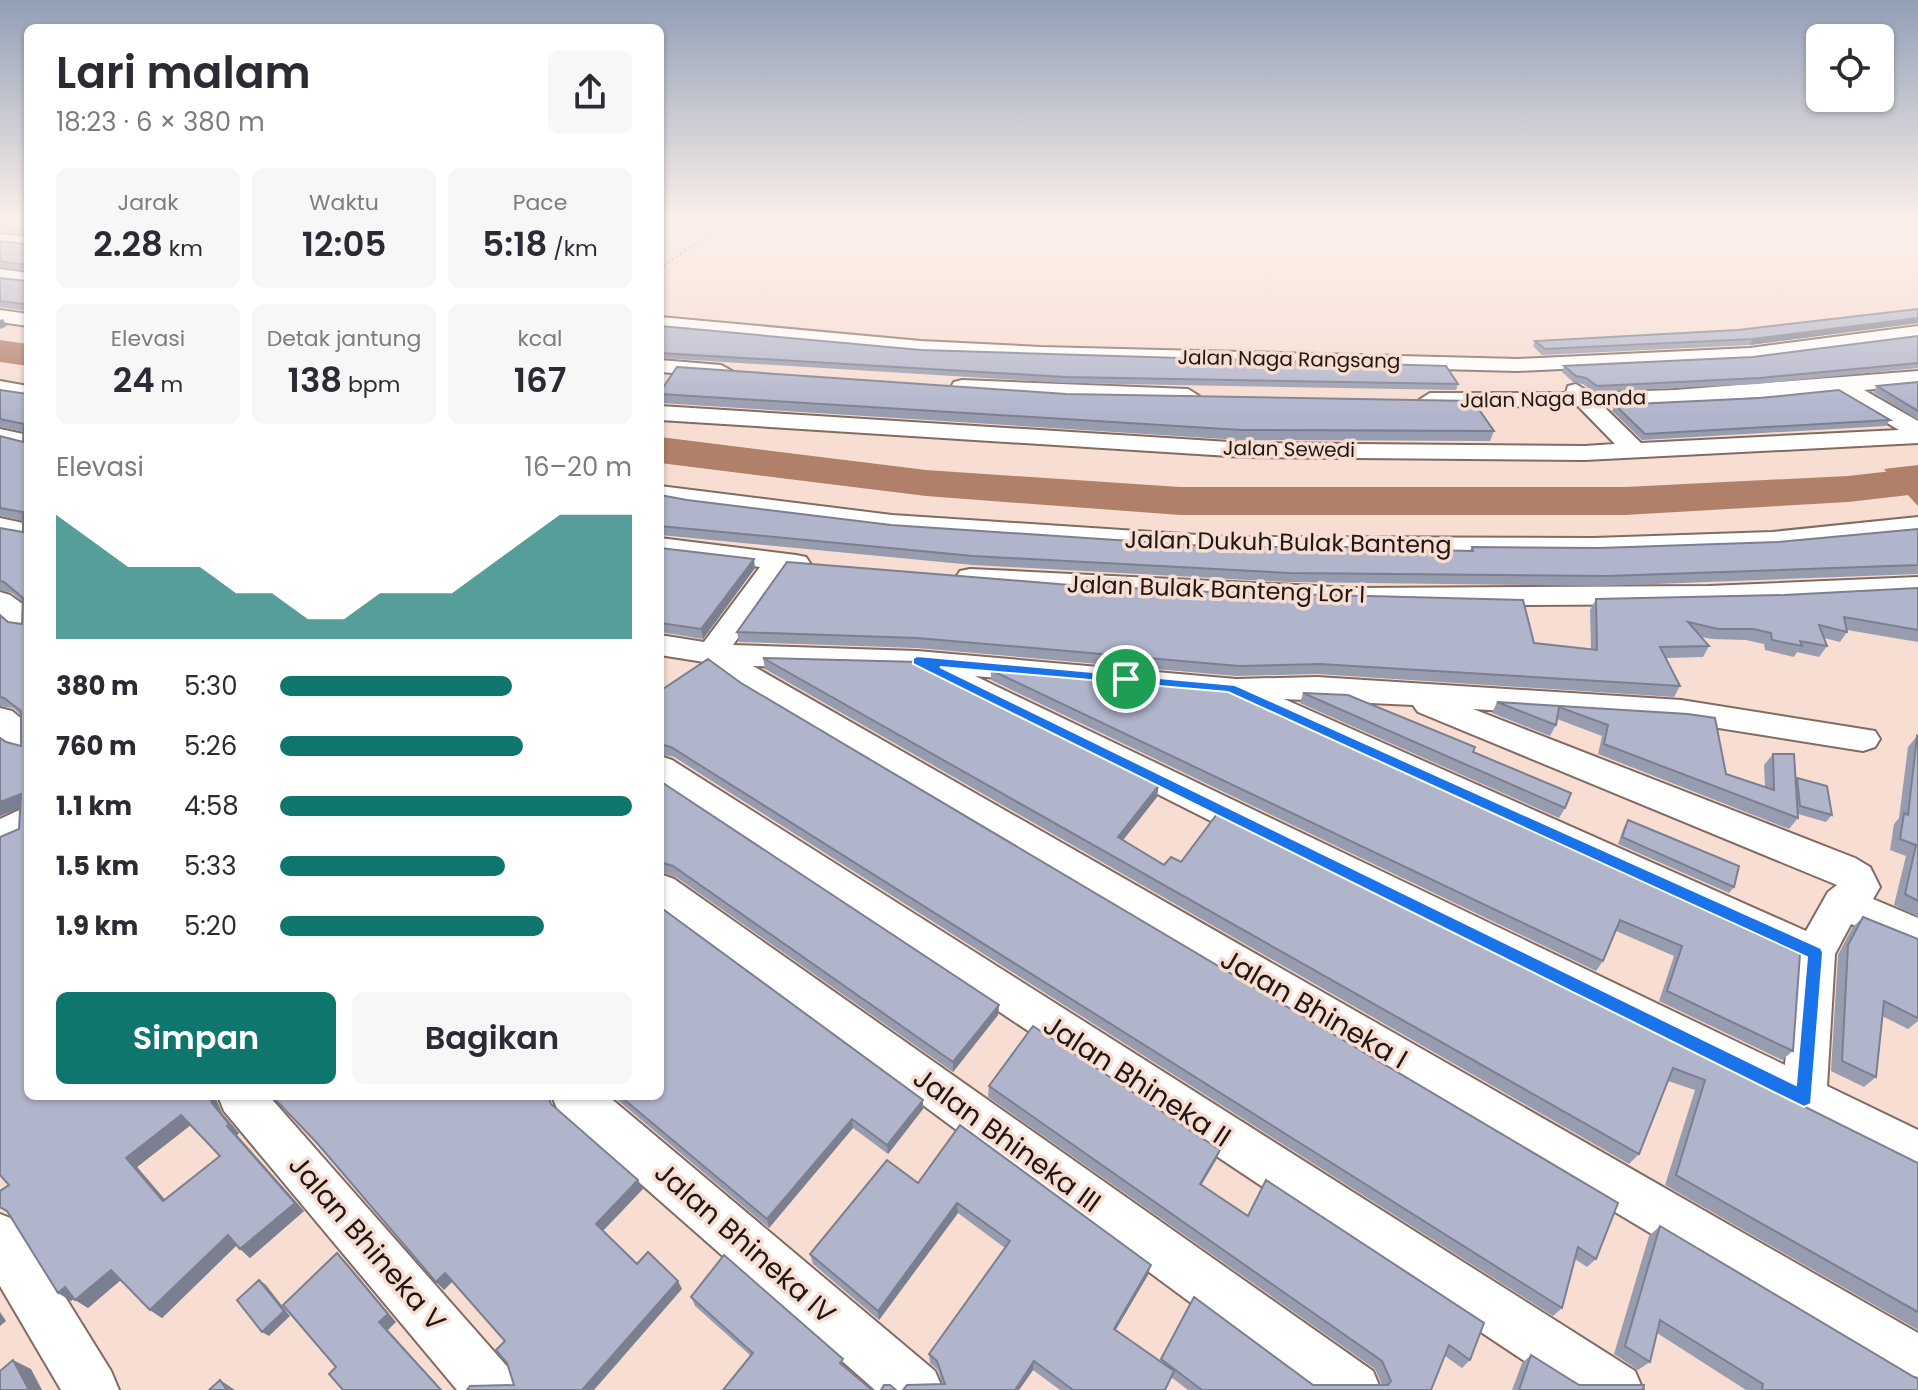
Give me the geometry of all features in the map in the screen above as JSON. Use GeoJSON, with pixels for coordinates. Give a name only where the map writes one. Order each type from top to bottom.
{"type":"FeatureCollection","features":[{"type":"Feature","properties":{"kind":"street"},"geometry":{"type":"LineString","coordinates":[[2,316],[24,307]]}},
{"type":"Feature","properties":{"kind":"street"},"geometry":{"type":"LineString","coordinates":[[2,316],[24,319]]}},
{"type":"Feature","properties":{"kind":"street","name":"Jalan Naga Rangsang"},"geometry":{"type":"LineString","coordinates":[[664,323],[921,347],[1548,364],[1750,354],[1918,332]]}},
{"type":"Feature","properties":{"kind":"street"},"geometry":{"type":"LineString","coordinates":[[1452,363],[1519,452]]}},
{"type":"Feature","properties":{"kind":"street"},"geometry":{"type":"LineString","coordinates":[[1548,364],[1635,451]]}},
{"type":"Feature","properties":{"kind":"street"},"geometry":{"type":"LineString","coordinates":[[664,372],[747,373]]}},
{"type":"Feature","properties":{"kind":"street","name":"Jalan Naga Banda"},"geometry":{"type":"LineString","coordinates":[[1401,400],[1587,402],[1842,387],[1918,378]]}},
{"type":"Feature","properties":{"kind":"street"},"geometry":{"type":"LineString","coordinates":[[944,386],[1065,415],[1208,397]]}},
{"type":"Feature","properties":{"kind":"street"},"geometry":{"type":"LineString","coordinates":[[1842,387],[1918,434]]}},
{"type":"Feature","properties":{"kind":"street"},"geometry":{"type":"LineString","coordinates":[[0,388],[24,392]]}},
{"type":"Feature","properties":{"kind":"street","name":"Jalan Sewedi"},"geometry":{"type":"LineString","coordinates":[[664,413],[1065,415],[1245,450],[1635,451],[1918,434]]}},
{"type":"Feature","properties":{"kind":"street"},"geometry":{"type":"LineString","coordinates":[[0,436],[24,441]]}},
{"type":"Feature","properties":{"kind":"street","name":"Jalan Dukuh Bulak Banteng"},"geometry":{"type":"LineString","coordinates":[[664,494],[892,523],[1228,545],[1594,546],[1772,540],[1918,525]]}},
{"type":"Feature","properties":{"kind":"street"},"geometry":{"type":"LineString","coordinates":[[0,526],[24,531]]}},
{"type":"Feature","properties":{"kind":"street"},"geometry":{"type":"LineString","coordinates":[[1004,580],[1009,533]]}},
{"type":"Feature","properties":{"kind":"street"},"geometry":{"type":"LineString","coordinates":[[664,547],[824,565]]}},
{"type":"Feature","properties":{"kind":"street"},"geometry":{"type":"LineString","coordinates":[[712,653],[779,561]]}},
{"type":"Feature","properties":{"kind":"street","name":"Jalan Bulak Banteng Lor I"},"geometry":{"type":"LineString","coordinates":[[944,575],[1355,597],[1709,595],[1918,586]]}},
{"type":"Feature","properties":{"kind":"street"},"geometry":{"type":"LineString","coordinates":[[0,601],[24,620]]}},
{"type":"Feature","properties":{"kind":"street","name":"Jalan Bhineka I"},"geometry":{"type":"LineString","coordinates":[[664,646],[712,653],[917,661],[1231,688]]}},
{"type":"Feature","properties":{"kind":"street","name":"Jalan Bhineka I"},"geometry":{"type":"LineString","coordinates":[[712,653],[756,683],[1918,1363]]}},
{"type":"Feature","properties":{"kind":"street"},"geometry":{"type":"LineString","coordinates":[[917,661],[1918,1154]]}},
{"type":"Feature","properties":{"kind":"street"},"geometry":{"type":"LineString","coordinates":[[1231,688],[1317,688],[1681,711],[1863,739]]}},
{"type":"Feature","properties":{"kind":"street"},"geometry":{"type":"LineString","coordinates":[[1231,688],[1815,953]]}},
{"type":"Feature","properties":{"kind":"street"},"geometry":{"type":"LineString","coordinates":[[1404,694],[1842,869],[1857,878],[1861,887],[1842,903],[1815,953],[1804,1098]]}},
{"type":"Feature","properties":{"kind":"street"},"geometry":{"type":"LineString","coordinates":[[0,719],[24,739]]}},
{"type":"Feature","properties":{"kind":"street","name":"Jalan Bhineka II"},"geometry":{"type":"LineString","coordinates":[[664,772],[1616,1390]]}},
{"type":"Feature","properties":{"kind":"street","name":"Jalan Bhineka III"},"geometry":{"type":"LineString","coordinates":[[664,893],[1354,1390]]}},
{"type":"Feature","properties":{"kind":"street"},"geometry":{"type":"LineString","coordinates":[[1842,903],[1918,936]]}},
{"type":"Feature","properties":{"kind":"street","name":"Jalan Bhineka V"},"geometry":{"type":"LineString","coordinates":[[243,1100],[492,1390]]}},
{"type":"Feature","properties":{"kind":"street","name":"Jalan Bhineka IV"},"geometry":{"type":"LineString","coordinates":[[579,1100],[916,1390]]}},
{"type":"Feature","properties":{"kind":"street"},"geometry":{"type":"LineString","coordinates":[[0,1239],[92,1390]]}},
{"type":"Feature","properties":{"kind":"shaded area"},"geometry":{"type":"Polygon","coordinates":[[[1918,465],[1918,506],[1884,469],[1918,465]]]}},
{"type":"Feature","properties":{"kind":"building"},"geometry":{"type":"Polygon","coordinates":[[[0,285],[24,285],[24,304],[0,301],[0,285]]]}},
{"type":"Feature","properties":{"kind":"building"},"geometry":{"type":"Polygon","coordinates":[[[1918,309],[1918,318],[1753,339],[1545,349],[1535,341],[1738,330],[1918,309]]]}},
{"type":"Feature","properties":{"kind":"building"},"geometry":{"type":"Polygon","coordinates":[[[664,326],[921,350],[1446,366],[1458,384],[1066,377],[664,353],[664,326]]]}},
{"type":"Feature","properties":{"kind":"building"},"geometry":{"type":"Polygon","coordinates":[[[1918,336],[1918,363],[1760,378],[1597,386],[1564,366],[1753,357],[1918,336]]]}},
{"type":"Feature","properties":{"kind":"building"},"geometry":{"type":"Polygon","coordinates":[[[677,367],[1066,394],[1473,401],[1494,431],[1241,430],[664,394],[664,386],[677,367]]]}},
{"type":"Feature","properties":{"kind":"building"},"geometry":{"type":"Polygon","coordinates":[[[1918,382],[1918,411],[1877,386],[1918,382]]]}},
{"type":"Feature","properties":{"kind":"building"},"geometry":{"type":"Polygon","coordinates":[[[0,390],[24,393],[24,424],[0,419],[0,390]]]}},
{"type":"Feature","properties":{"kind":"building"},"geometry":{"type":"Polygon","coordinates":[[[1839,390],[1890,420],[1645,434],[1615,405],[1760,398],[1839,390]]]}},
{"type":"Feature","properties":{"kind":"building"},"geometry":{"type":"Polygon","coordinates":[[[24,424],[24,1100],[211,1100],[229,1124],[227,1126],[295,1203],[240,1249],[228,1235],[150,1310],[111,1270],[75,1300],[65,1287],[58,1293],[7,1211],[0,1207],[0,1191],[9,1185],[0,1175],[0,837],[19,829],[21,794],[0,802],[0,738],[21,746],[21,711],[0,697],[0,615],[8,622],[22,624],[23,598],[0,581],[0,528],[23,532],[23,512],[0,508],[0,436],[23,442],[24,424]],[[181,1115],[126,1158],[163,1201],[220,1156],[181,1115]]]}},
{"type":"Feature","properties":{"kind":"building"},"geometry":{"type":"Polygon","coordinates":[[[664,496],[891,525],[1220,547],[1417,547],[1419,550],[1473,551],[1472,547],[1599,548],[1778,542],[1918,529],[1918,565],[1608,576],[1290,573],[973,556],[664,526],[664,496]]]}},
{"type":"Feature","properties":{"kind":"building"},"geometry":{"type":"Polygon","coordinates":[[[664,548],[754,559],[701,629],[664,624],[664,548]]]}},
{"type":"Feature","properties":{"kind":"building"},"geometry":{"type":"Polygon","coordinates":[[[787,562],[1070,585],[1523,600],[1534,643],[1597,650],[1596,599],[1784,595],[1918,588],[1918,630],[1844,617],[1847,632],[1819,625],[1827,646],[1800,641],[1802,646],[1772,640],[1771,633],[1753,629],[1718,629],[1688,622],[1709,646],[1660,647],[1680,686],[1320,664],[1239,666],[917,638],[737,632],[787,562]]]}},
{"type":"Feature","properties":{"kind":"building"},"geometry":{"type":"Polygon","coordinates":[[[763,658],[918,662],[921,667],[1159,785],[1118,837],[1164,865],[1171,857],[1181,862],[1217,814],[1918,1163],[1918,1312],[1676,1175],[1705,1080],[1673,1068],[1639,1154],[763,658]]]}},
{"type":"Feature","properties":{"kind":"building"},"geometry":{"type":"Polygon","coordinates":[[[708,659],[741,683],[1618,1203],[1596,1259],[1578,1247],[1562,1308],[664,745],[664,688],[708,659]]]}},
{"type":"Feature","properties":{"kind":"building"},"geometry":{"type":"Polygon","coordinates":[[[991,670],[1228,691],[1800,954],[1793,1051],[1667,991],[1682,946],[1620,920],[1603,961],[991,670]]]}},
{"type":"Feature","properties":{"kind":"building"},"geometry":{"type":"Polygon","coordinates":[[[1303,693],[1348,695],[1475,747],[1473,752],[1571,793],[1565,808],[1303,693]]]}},
{"type":"Feature","properties":{"kind":"building"},"geometry":{"type":"Polygon","coordinates":[[[1497,702],[1715,718],[1726,774],[1774,790],[1773,754],[1794,754],[1798,818],[1604,744],[1608,725],[1559,707],[1556,725],[1497,702]]]}},
{"type":"Feature","properties":{"kind":"building"},"geometry":{"type":"Polygon","coordinates":[[[1917,736],[1918,901],[1905,894],[1916,845],[1900,839],[1904,813],[1908,815],[1917,736]]]}},
{"type":"Feature","properties":{"kind":"building"},"geometry":{"type":"Polygon","coordinates":[[[1797,778],[1827,786],[1832,815],[1800,806],[1797,778]]]}},
{"type":"Feature","properties":{"kind":"building"},"geometry":{"type":"Polygon","coordinates":[[[664,784],[999,1005],[953,1062],[673,866],[664,863],[664,784]]]}},
{"type":"Feature","properties":{"kind":"building"},"geometry":{"type":"Polygon","coordinates":[[[1628,820],[1739,866],[1734,887],[1622,837],[1628,820]]]}},
{"type":"Feature","properties":{"kind":"building"},"geometry":{"type":"Polygon","coordinates":[[[664,910],[923,1100],[887,1145],[852,1119],[767,1219],[625,1100],[664,1100],[664,910]]]}},
{"type":"Feature","properties":{"kind":"building"},"geometry":{"type":"Polygon","coordinates":[[[1863,917],[1918,939],[1918,1018],[1884,1001],[1876,1077],[1842,1061],[1848,945],[1863,917]]]}},
{"type":"Feature","properties":{"kind":"building"},"geometry":{"type":"Polygon","coordinates":[[[1033,1026],[1220,1150],[1200,1184],[1248,1216],[1266,1180],[1484,1323],[1470,1360],[1449,1345],[1431,1390],[1202,1390],[1161,1359],[1194,1297],[1313,1385],[1388,1385],[1391,1381],[1382,1361],[989,1086],[1033,1026]]]}},
{"type":"Feature","properties":{"kind":"building"},"geometry":{"type":"Polygon","coordinates":[[[276,1100],[550,1100],[638,1180],[596,1224],[637,1264],[648,1252],[678,1281],[582,1390],[467,1390],[470,1386],[514,1385],[507,1363],[496,1350],[505,1341],[445,1273],[436,1282],[317,1143],[276,1100]]]}},
{"type":"Feature","properties":{"kind":"building"},"geometry":{"type":"Polygon","coordinates":[[[960,1125],[1151,1265],[1114,1329],[1174,1371],[1165,1390],[1073,1390],[1034,1361],[1015,1390],[903,1390],[907,1385],[945,1384],[937,1361],[929,1354],[1010,1241],[957,1203],[878,1311],[810,1254],[887,1160],[918,1183],[960,1125]]]}},
{"type":"Feature","properties":{"kind":"building"},"geometry":{"type":"Polygon","coordinates":[[[1660,1226],[1918,1378],[1918,1390],[1762,1390],[1763,1384],[1660,1320],[1650,1362],[1625,1346],[1660,1226]]]}},
{"type":"Feature","properties":{"kind":"building"},"geometry":{"type":"Polygon","coordinates":[[[337,1253],[388,1314],[379,1322],[441,1390],[343,1390],[329,1374],[336,1367],[283,1305],[337,1253]]]}},
{"type":"Feature","properties":{"kind":"building"},"geometry":{"type":"Polygon","coordinates":[[[724,1255],[843,1359],[840,1363],[872,1390],[723,1390],[753,1353],[691,1297],[724,1255]]]}},
{"type":"Feature","properties":{"kind":"building"},"geometry":{"type":"Polygon","coordinates":[[[259,1280],[284,1311],[262,1332],[237,1300],[259,1280]]]}},
{"type":"Feature","properties":{"kind":"building"},"geometry":{"type":"Polygon","coordinates":[[[1531,1355],[1579,1385],[1644,1385],[1643,1390],[1519,1390],[1531,1355]]]}},
{"type":"Feature","properties":{"kind":"building"},"geometry":{"type":"Polygon","coordinates":[[[13,1360],[29,1390],[0,1390],[0,1371],[13,1360]]]}},
{"type":"Feature","properties":{"kind":"building"},"geometry":{"type":"Polygon","coordinates":[[[220,1380],[227,1390],[209,1390],[220,1380]]]}},
{"type":"Feature","properties":{"kind":"building"},"geometry":{"type":"Polygon","coordinates":[[[884,1385],[890,1385],[896,1390],[881,1390],[884,1385]]]}},
{"type":"Feature","properties":{"kind":"waterway"},"geometry":{"type":"LineString","coordinates":[[0,351],[24,354]]}},
{"type":"Feature","properties":{"kind":"waterway"},"geometry":{"type":"LineString","coordinates":[[664,450],[926,483],[1180,501],[1625,501],[1848,489],[1918,481]]}},
{"type":"Feature","properties":{"kind":"route"},"geometry":{"type":"LineString","coordinates":[[917,661],[1126,679],[1231,688],[1815,953],[1804,1098],[917,661]]}}]}
